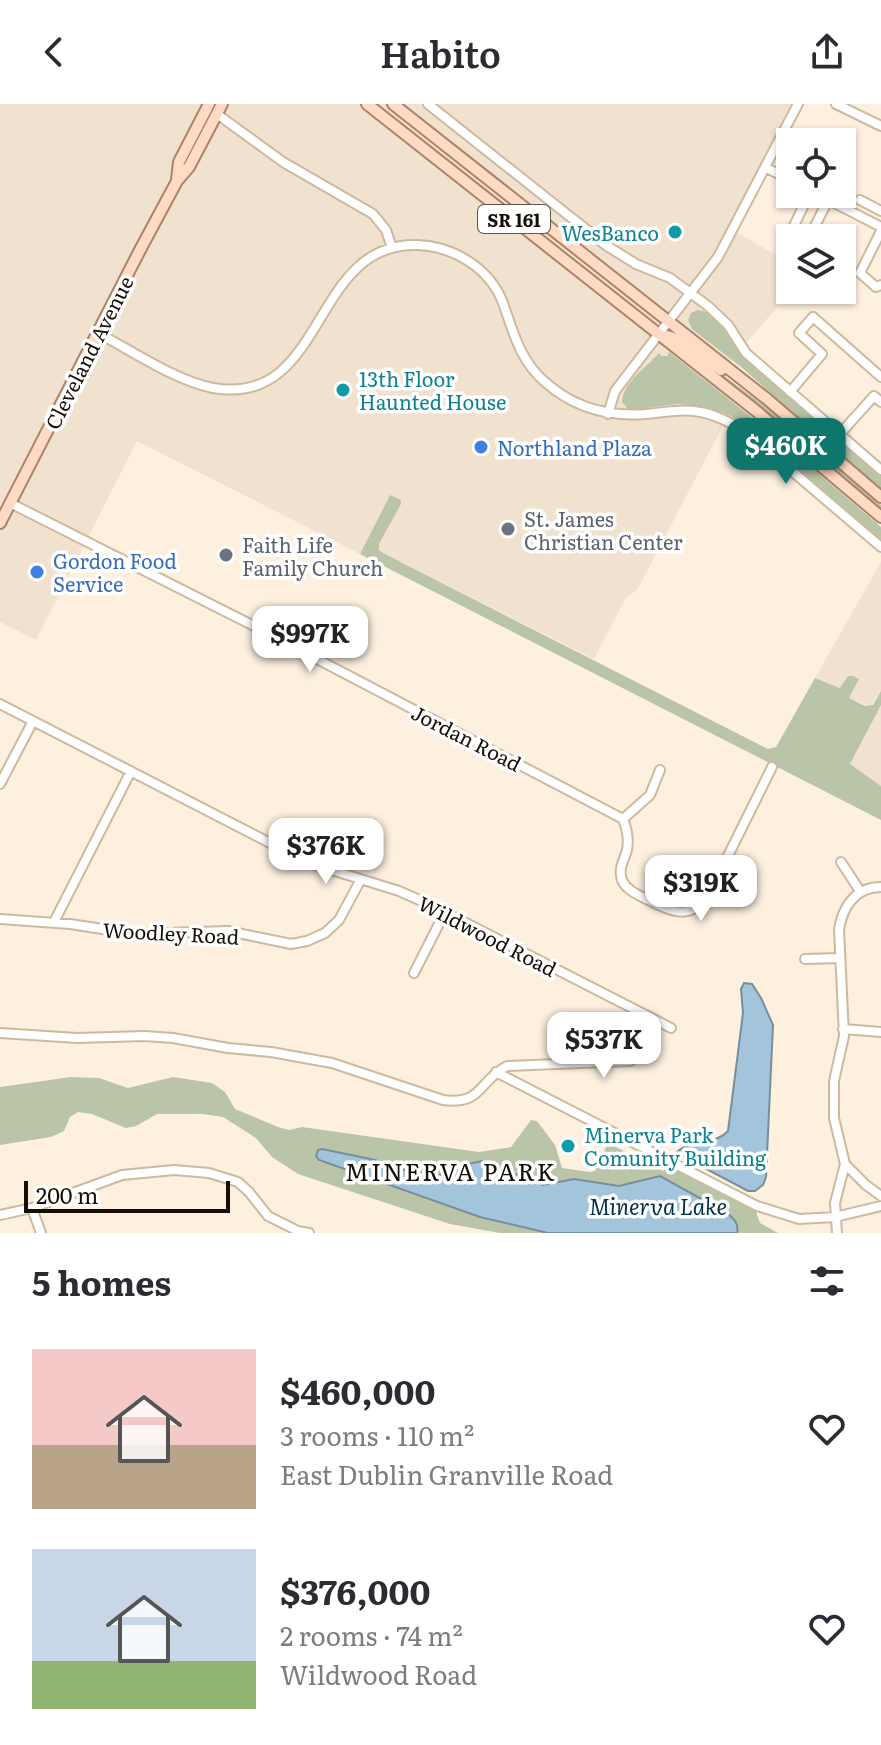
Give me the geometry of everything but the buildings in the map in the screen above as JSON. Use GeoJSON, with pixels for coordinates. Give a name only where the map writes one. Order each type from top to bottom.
{"type":"FeatureCollection","features":[{"type":"Feature","properties":{"kind":"main road","name":"SR 161"},"geometry":{"type":"LineString","coordinates":[[367,104],[755,410],[881,517]]}},
{"type":"Feature","properties":{"kind":"main road","name":"SR 161"},"geometry":{"type":"LineString","coordinates":[[393,104],[767,399],[881,497]]}},
{"type":"Feature","properties":{"kind":"main road","name":"Cleveland Avenue"},"geometry":{"type":"LineString","coordinates":[[0,523],[177,181],[189,167],[211,107]]}},
{"type":"Feature","properties":{"kind":"main road"},"geometry":{"type":"LineString","coordinates":[[553,250],[649,317],[670,322]]}},
{"type":"Feature","properties":{"kind":"main road"},"geometry":{"type":"LineString","coordinates":[[659,334],[679,340],[767,399]]}},
{"type":"Feature","properties":{"kind":"street"},"geometry":{"type":"LineString","coordinates":[[428,104],[607,246],[636,264],[670,278],[723,319],[746,353],[881,470]]}},
{"type":"Feature","properties":{"kind":"street"},"geometry":{"type":"LineString","coordinates":[[608,414],[615,391],[670,322],[728,241],[798,104]]}},
{"type":"Feature","properties":{"kind":"street"},"geometry":{"type":"LineString","coordinates":[[836,104],[881,126]]}},
{"type":"Feature","properties":{"kind":"street"},"geometry":{"type":"LineString","coordinates":[[211,107],[283,162],[373,214],[386,230],[392,248]]}},
{"type":"Feature","properties":{"kind":"street"},"geometry":{"type":"LineString","coordinates":[[765,167],[776,173]]}},
{"type":"Feature","properties":{"kind":"street"},"geometry":{"type":"LineString","coordinates":[[860,200],[881,211]]}},
{"type":"Feature","properties":{"kind":"street"},"geometry":{"type":"LineString","coordinates":[[802,208],[793,228],[810,236],[824,208]]}},
{"type":"Feature","properties":{"kind":"street"},"geometry":{"type":"LineString","coordinates":[[843,208],[881,229],[860,273],[876,287],[881,285]]}},
{"type":"Feature","properties":{"kind":"street"},"geometry":{"type":"LineString","coordinates":[[98,333],[192,382],[231,389],[257,384],[289,367],[309,340],[334,293],[366,260],[392,248],[414,245],[449,251],[477,267],[496,289],[516,342],[542,381],[583,407],[608,414],[696,411],[727,421],[745,431],[881,547]]}},
{"type":"Feature","properties":{"kind":"street"},"geometry":{"type":"LineString","coordinates":[[790,392],[822,354],[799,333],[813,317],[881,377]]}},
{"type":"Feature","properties":{"kind":"street"},"geometry":{"type":"LineString","coordinates":[[839,435],[874,396],[881,402]]}},
{"type":"Feature","properties":{"kind":"street","name":"Jordan Road"},"geometry":{"type":"LineString","coordinates":[[10,503],[254,626],[623,819]]}},
{"type":"Feature","properties":{"kind":"street","name":"Wildwood Road"},"geometry":{"type":"LineString","coordinates":[[0,704],[309,863],[399,891],[671,1028]]}},
{"type":"Feature","properties":{"kind":"street"},"geometry":{"type":"LineString","coordinates":[[0,784],[33,721]]}},
{"type":"Feature","properties":{"kind":"street"},"geometry":{"type":"LineString","coordinates":[[660,770],[650,795],[623,819],[628,834],[627,851],[620,872],[623,884],[633,892],[678,913],[689,912],[704,903],[772,767]]}},
{"type":"Feature","properties":{"kind":"street"},"geometry":{"type":"LineString","coordinates":[[54,922],[131,771]]}},
{"type":"Feature","properties":{"kind":"street"},"geometry":{"type":"LineString","coordinates":[[841,862],[860,891]]}},
{"type":"Feature","properties":{"kind":"street","name":"Woodley Road"},"geometry":{"type":"LineString","coordinates":[[0,919],[54,922],[135,934],[228,931],[291,944],[325,933],[339,920],[360,881]]}},
{"type":"Feature","properties":{"kind":"street"},"geometry":{"type":"LineString","coordinates":[[837,1233],[837,1190],[845,1164],[834,1118],[834,1081],[843,1029],[842,915],[860,891],[881,887]]}},
{"type":"Feature","properties":{"kind":"street"},"geometry":{"type":"LineString","coordinates":[[414,973],[445,912]]}},
{"type":"Feature","properties":{"kind":"street"},"geometry":{"type":"LineString","coordinates":[[805,959],[840,958]]}},
{"type":"Feature","properties":{"kind":"street"},"geometry":{"type":"LineString","coordinates":[[0,1033],[77,1038],[173,1038],[271,1052],[332,1063],[443,1100],[460,1102],[476,1094],[496,1072],[507,1066],[630,1061],[638,1055],[641,1046],[644,1014]]}},
{"type":"Feature","properties":{"kind":"street"},"geometry":{"type":"LineString","coordinates":[[843,1029],[881,1032]]}},
{"type":"Feature","properties":{"kind":"street"},"geometry":{"type":"LineString","coordinates":[[496,1072],[757,1206],[799,1219],[835,1217],[881,1206]]}},
{"type":"Feature","properties":{"kind":"street"},"geometry":{"type":"LineString","coordinates":[[845,1164],[881,1196]]}},
{"type":"Feature","properties":{"kind":"street"},"geometry":{"type":"LineString","coordinates":[[0,1215],[32,1208],[122,1175],[174,1170],[209,1173],[238,1182],[268,1216],[309,1233]]}},
{"type":"Feature","properties":{"kind":"street"},"geometry":{"type":"LineString","coordinates":[[32,1208],[41,1233]]}},
{"type":"Feature","properties":{"kind":"shaded area"},"geometry":{"type":"Polygon","coordinates":[[[0,104],[799,104],[786,128],[776,128],[776,148],[733,230],[776,255],[776,304],[780,304],[720,373],[748,395],[723,426],[637,590],[625,599],[594,659],[379,550],[379,544],[401,504],[390,495],[360,554],[137,441],[36,640],[0,622],[0,104]]]}},
{"type":"Feature","properties":{"kind":"shaded area"},"geometry":{"type":"Polygon","coordinates":[[[881,562],[881,691],[870,707],[849,698],[848,677],[841,688],[815,678],[881,562]]]}},
{"type":"Feature","properties":{"kind":"shaded area"},"geometry":{"type":"Polygon","coordinates":[[[881,705],[881,786],[850,764],[881,705]]]}},
{"type":"Feature","properties":{"kind":"green space"},"geometry":{"type":"Polygon","coordinates":[[[698,310],[711,313],[747,360],[881,475],[881,491],[741,367],[692,329],[688,320],[691,313],[698,310]]]}},
{"type":"Feature","properties":{"kind":"green space"},"geometry":{"type":"Polygon","coordinates":[[[669,352],[759,423],[881,527],[881,542],[731,416],[706,407],[677,404],[633,410],[627,408],[622,402],[623,395],[631,381],[659,353],[668,356],[669,352]]]}},
{"type":"Feature","properties":{"kind":"green space"},"geometry":{"type":"Polygon","coordinates":[[[693,353],[778,416],[881,505],[881,510],[693,353]]]}},
{"type":"Feature","properties":{"kind":"green space"},"geometry":{"type":"Polygon","coordinates":[[[390,495],[401,500],[401,504],[379,544],[379,550],[383,553],[768,749],[776,747],[815,678],[840,688],[848,676],[859,679],[849,698],[865,706],[873,705],[881,691],[881,705],[850,764],[881,786],[881,820],[360,554],[390,495]]]}},
{"type":"Feature","properties":{"kind":"green space"},"geometry":{"type":"Polygon","coordinates":[[[71,1077],[99,1078],[128,1088],[173,1077],[212,1083],[225,1092],[235,1109],[289,1130],[302,1127],[479,1152],[511,1147],[531,1120],[537,1121],[555,1145],[562,1168],[595,1171],[606,1147],[614,1146],[663,1171],[669,1164],[755,1209],[760,1223],[778,1233],[737,1233],[736,1221],[727,1213],[660,1176],[619,1186],[574,1179],[543,1185],[482,1161],[459,1166],[435,1177],[425,1177],[375,1160],[318,1151],[319,1160],[480,1217],[548,1233],[500,1233],[450,1224],[298,1174],[272,1157],[256,1138],[223,1117],[203,1114],[157,1114],[126,1128],[92,1114],[78,1112],[70,1117],[64,1131],[51,1137],[0,1145],[0,1087],[71,1077]]]}},
{"type":"Feature","properties":{"kind":"water"},"geometry":{"type":"Polygon","coordinates":[[[744,983],[752,984],[773,1025],[766,1177],[763,1185],[755,1191],[748,1191],[676,1153],[688,1145],[716,1139],[728,1131],[744,983]]]}},
{"type":"Feature","properties":{"kind":"water","name":"Minerva Lake"},"geometry":{"type":"Polygon","coordinates":[[[322,1149],[375,1160],[425,1177],[435,1177],[459,1166],[482,1161],[543,1185],[574,1179],[619,1186],[660,1176],[727,1213],[737,1224],[737,1233],[548,1233],[480,1217],[319,1160],[316,1156],[322,1149]]]}},
{"type":"Feature","properties":{"kind":"place","name":"WesBanco"},"geometry":{"type":"Point","coordinates":[675,232]}},
{"type":"Feature","properties":{"kind":"place","name":"13th Floor Haunted House"},"geometry":{"type":"Point","coordinates":[343,390]}},
{"type":"Feature","properties":{"kind":"place","name":"Northland Plaza"},"geometry":{"type":"Point","coordinates":[481,447]}},
{"type":"Feature","properties":{"kind":"place","name":"St. James Christian Center"},"geometry":{"type":"Point","coordinates":[508,529]}},
{"type":"Feature","properties":{"kind":"place","name":"Faith Life Family Church"},"geometry":{"type":"Point","coordinates":[226,555]}},
{"type":"Feature","properties":{"kind":"place","name":"Gordon Food Service"},"geometry":{"type":"Point","coordinates":[37,572]}},
{"type":"Feature","properties":{"kind":"place","name":"Minerva Park Comunity Building"},"geometry":{"type":"Point","coordinates":[568,1146]}},
{"type":"Feature","properties":{"kind":"district","name":"MINERVA PARK"},"geometry":{"type":"Point","coordinates":[451,1170]}}]}
